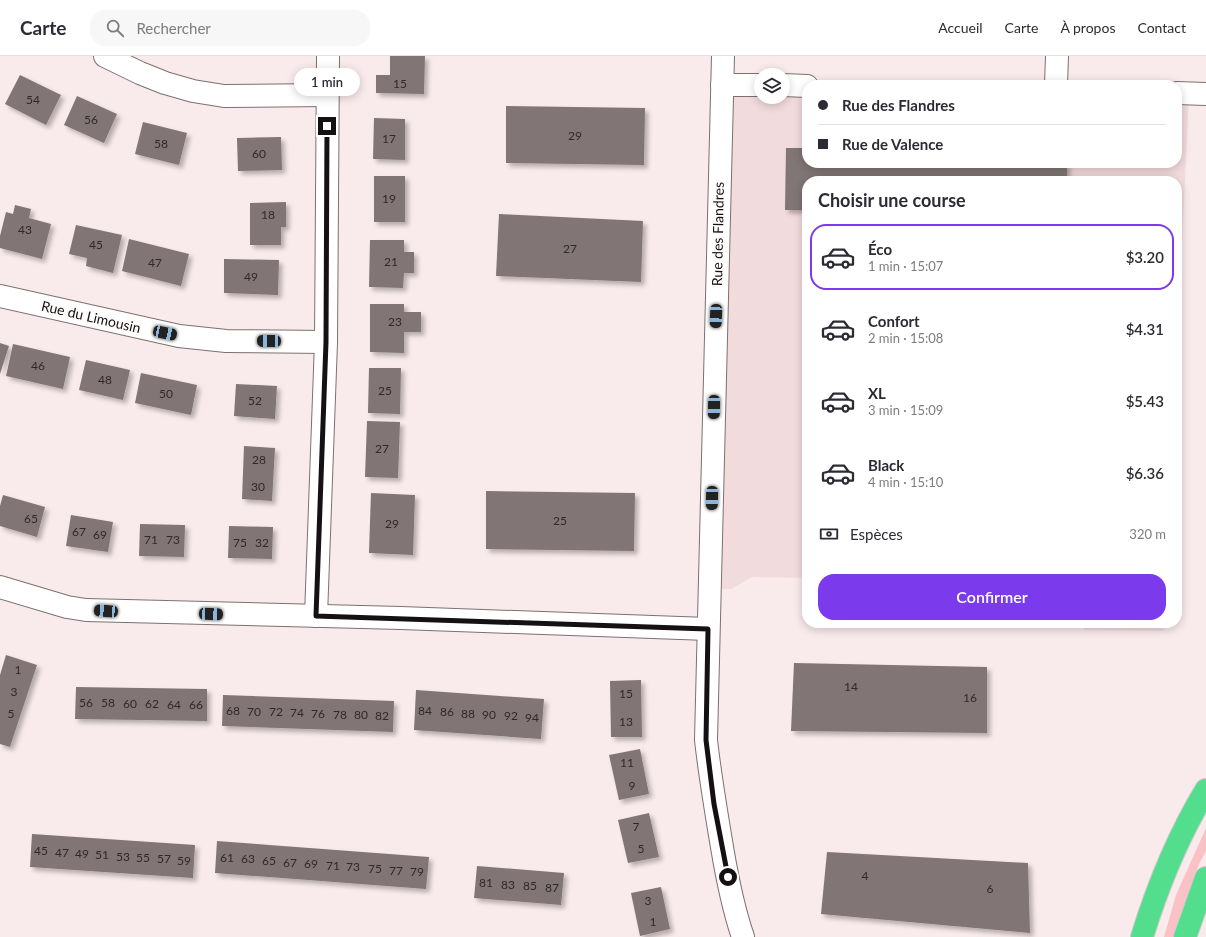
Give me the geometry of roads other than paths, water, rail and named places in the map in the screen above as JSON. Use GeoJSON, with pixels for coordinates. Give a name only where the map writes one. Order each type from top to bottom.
{"type":"FeatureCollection","features":[{"type":"Feature","properties":{"kind":"highway"},"geometry":{"type":"LineString","coordinates":[[1142,937],[1158,888],[1173,852],[1206,790]]}},
{"type":"Feature","properties":{"kind":"highway"},"geometry":{"type":"LineString","coordinates":[[1185,937],[1206,878]]}},
{"type":"Feature","properties":{"kind":"street"},"geometry":{"type":"LineString","coordinates":[[105,56],[165,83],[193,91],[224,96],[327,95]]}},
{"type":"Feature","properties":{"kind":"street"},"geometry":{"type":"LineString","coordinates":[[316,616],[326,342],[328,56]]}},
{"type":"Feature","properties":{"kind":"street","name":"Rue des Flandres"},"geometry":{"type":"LineString","coordinates":[[723,56],[706,723],[709,769],[714,804],[739,934]]}},
{"type":"Feature","properties":{"kind":"street"},"geometry":{"type":"LineString","coordinates":[[1056,80],[1057,56]]}},
{"type":"Feature","properties":{"kind":"street"},"geometry":{"type":"LineString","coordinates":[[722,85],[754,85]]}},
{"type":"Feature","properties":{"kind":"street"},"geometry":{"type":"LineString","coordinates":[[790,85],[802,86]]}},
{"type":"Feature","properties":{"kind":"street"},"geometry":{"type":"LineString","coordinates":[[1182,93],[1206,94]]}},
{"type":"Feature","properties":{"kind":"street","name":"Rue du Limousin"},"geometry":{"type":"LineString","coordinates":[[0,296],[178,336],[226,341],[326,342]]}},
{"type":"Feature","properties":{"kind":"street"},"geometry":{"type":"LineString","coordinates":[[0,587],[67,607],[86,610],[708,629]]}}]}
